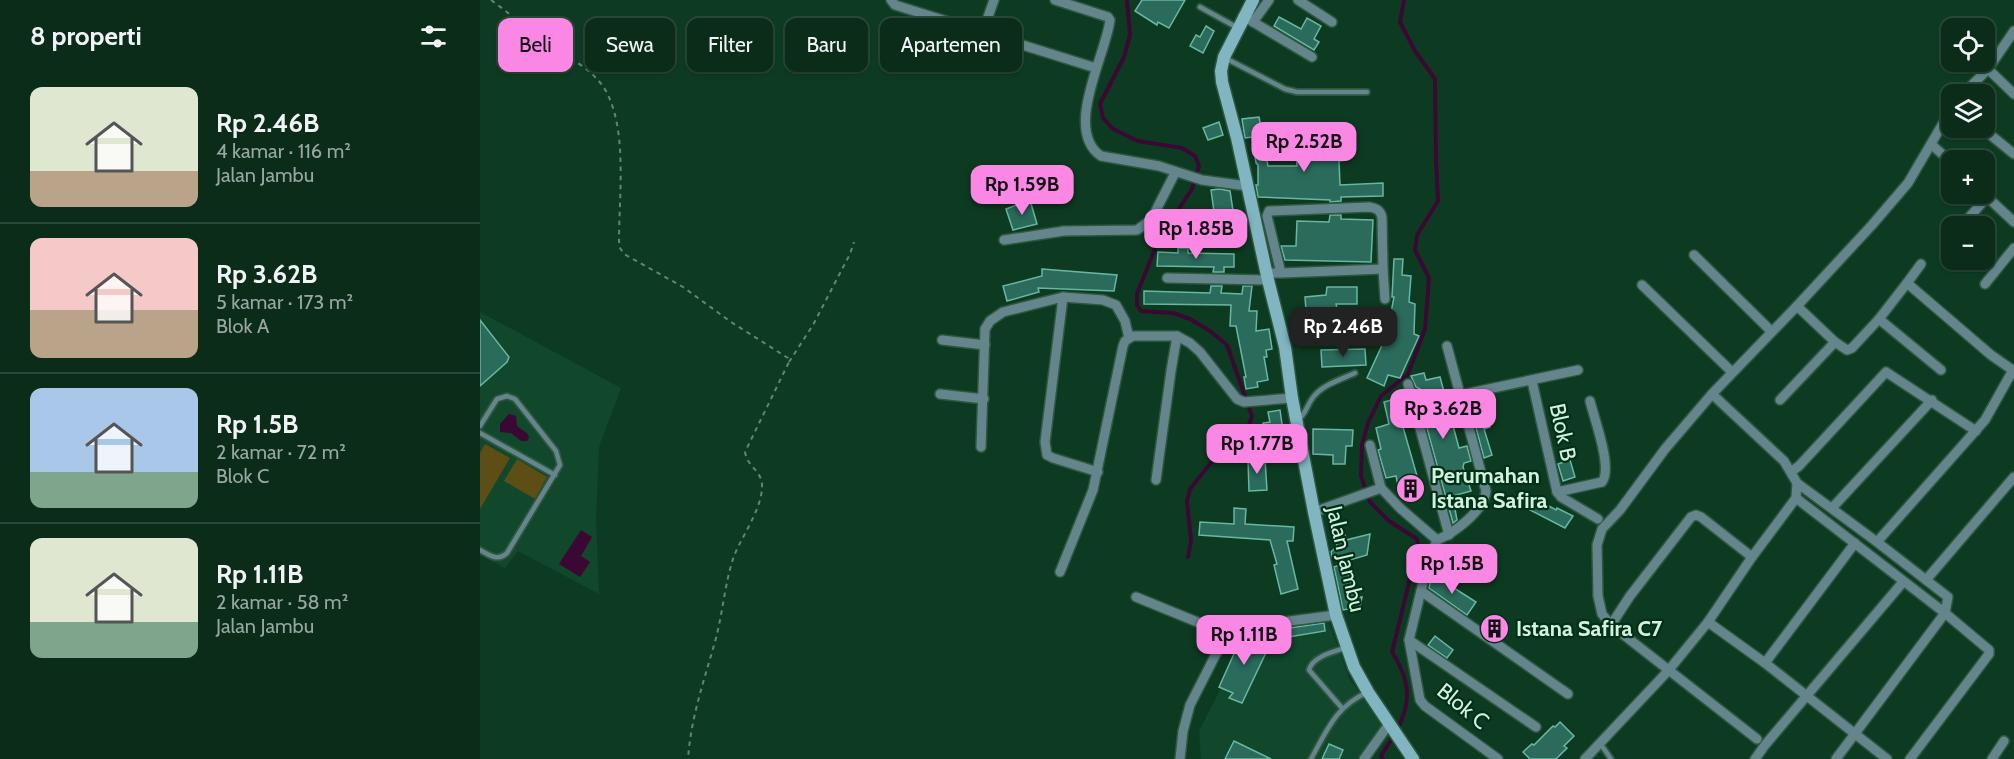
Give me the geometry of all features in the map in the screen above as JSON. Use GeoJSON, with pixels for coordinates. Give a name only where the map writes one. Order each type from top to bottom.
{"type":"FeatureCollection","features":[{"type":"Feature","properties":{"kind":"street"},"geometry":{"type":"LineString","coordinates":[[891,0],[895,5],[939,18]]}},
{"type":"Feature","properties":{"kind":"street"},"geometry":{"type":"LineString","coordinates":[[988,18],[994,0]]}},
{"type":"Feature","properties":{"kind":"street"},"geometry":{"type":"LineString","coordinates":[[1055,0],[1109,18],[1110,24],[1096,68],[1085,117],[1088,136],[1095,152],[1101,156],[1159,166],[1202,180],[1247,186]]}},
{"type":"Feature","properties":{"kind":"street","name":"Jalan Jambu"},"geometry":{"type":"LineString","coordinates":[[1253,0],[1248,19],[1238,28],[1224,57],[1221,71],[1222,82],[1238,138],[1267,277],[1285,347],[1292,398],[1336,615],[1354,667],[1413,759]]}},
{"type":"Feature","properties":{"kind":"street"},"geometry":{"type":"LineString","coordinates":[[1269,0],[1248,19],[1312,57]]}},
{"type":"Feature","properties":{"kind":"street"},"geometry":{"type":"LineString","coordinates":[[1298,0],[1332,22]]}},
{"type":"Feature","properties":{"kind":"street"},"geometry":{"type":"LineString","coordinates":[[1995,59],[2014,31]]}},
{"type":"Feature","properties":{"kind":"street"},"geometry":{"type":"LineString","coordinates":[[1022,44],[1096,68]]}},
{"type":"Feature","properties":{"kind":"street"},"geometry":{"type":"LineString","coordinates":[[1974,84],[1985,72]]}},
{"type":"Feature","properties":{"kind":"street"},"geometry":{"type":"LineString","coordinates":[[1991,72],[2014,94]]}},
{"type":"Feature","properties":{"kind":"street"},"geometry":{"type":"LineString","coordinates":[[1757,739],[1611,626],[1602,614],[1598,596],[1597,545],[1599,536],[1665,449],[1712,394],[1797,306],[1908,183],[1941,127]]}},
{"type":"Feature","properties":{"kind":"street"},"geometry":{"type":"LineString","coordinates":[[1994,138],[2014,154]]}},
{"type":"Feature","properties":{"kind":"street"},"geometry":{"type":"LineString","coordinates":[[1931,144],[1941,153]]}},
{"type":"Feature","properties":{"kind":"street"},"geometry":{"type":"LineString","coordinates":[[1004,240],[1064,231],[1137,230],[1151,220],[1176,173]]}},
{"type":"Feature","properties":{"kind":"street"},"geometry":{"type":"LineString","coordinates":[[1970,216],[1979,204]]}},
{"type":"Feature","properties":{"kind":"street"},"geometry":{"type":"LineString","coordinates":[[1995,204],[2014,222]]}},
{"type":"Feature","properties":{"kind":"street"},"geometry":{"type":"LineString","coordinates":[[1281,273],[1267,216],[1269,211],[1369,207],[1378,209],[1382,215],[1385,299]]}},
{"type":"Feature","properties":{"kind":"street"},"geometry":{"type":"LineString","coordinates":[[1985,284],[2014,248]]}},
{"type":"Feature","properties":{"kind":"street"},"geometry":{"type":"LineString","coordinates":[[1694,255],[1771,331]]}},
{"type":"Feature","properties":{"kind":"street"},"geometry":{"type":"LineString","coordinates":[[1797,306],[1835,342],[1847,350],[1852,348],[1879,319],[1921,264]]}},
{"type":"Feature","properties":{"kind":"street"},"geometry":{"type":"LineString","coordinates":[[1167,278],[1267,277],[1281,273],[1383,269]]}},
{"type":"Feature","properties":{"kind":"street"},"geometry":{"type":"LineString","coordinates":[[1877,542],[1976,431],[1996,403],[2014,370],[1991,355],[1907,283]]}},
{"type":"Feature","properties":{"kind":"street"},"geometry":{"type":"LineString","coordinates":[[1642,285],[1732,372]]}},
{"type":"Feature","properties":{"kind":"street"},"geometry":{"type":"LineString","coordinates":[[981,447],[985,329],[990,321],[1003,312],[1063,297],[1103,300],[1116,305],[1125,321],[1129,338]]}},
{"type":"Feature","properties":{"kind":"street"},"geometry":{"type":"LineString","coordinates":[[1063,297],[1045,442],[1046,450],[1047,455],[1053,458],[1098,472]]}},
{"type":"Feature","properties":{"kind":"street"},"geometry":{"type":"LineString","coordinates":[[1879,319],[1941,370]]}},
{"type":"Feature","properties":{"kind":"street"},"geometry":{"type":"LineString","coordinates":[[1060,572],[1093,490],[1123,346],[1129,338],[1138,335],[1178,336],[1200,352],[1233,395],[1244,402],[1292,398]]}},
{"type":"Feature","properties":{"kind":"street"},"geometry":{"type":"LineString","coordinates":[[1156,480],[1178,336]]}},
{"type":"Feature","properties":{"kind":"street"},"geometry":{"type":"LineString","coordinates":[[942,340],[985,345]]}},
{"type":"Feature","properties":{"kind":"street"},"geometry":{"type":"LineString","coordinates":[[1780,399],[1835,342]]}},
{"type":"Feature","properties":{"kind":"street"},"geometry":{"type":"LineString","coordinates":[[1370,445],[1378,490],[1437,540],[1459,528],[1481,504],[1486,491],[1447,346]]}},
{"type":"Feature","properties":{"kind":"street","name":"Blok B"},"geometry":{"type":"LineString","coordinates":[[1460,396],[1578,370]]}},
{"type":"Feature","properties":{"kind":"street"},"geometry":{"type":"LineString","coordinates":[[1792,471],[1884,373],[1888,372],[1976,431]]}},
{"type":"Feature","properties":{"kind":"street","name":"Blok B"},"geometry":{"type":"LineString","coordinates":[[1532,381],[1557,492],[1561,497],[1598,519]]}},
{"type":"Feature","properties":{"kind":"street"},"geometry":{"type":"LineString","coordinates":[[1408,384],[1449,535]]}},
{"type":"Feature","properties":{"kind":"street"},"geometry":{"type":"LineString","coordinates":[[940,393],[984,399]]}},
{"type":"Feature","properties":{"kind":"street"},"geometry":{"type":"LineString","coordinates":[[1585,759],[1668,671],[1707,622],[1752,556],[1796,498],[1797,483],[1792,471],[1774,449],[1712,394]]}},
{"type":"Feature","properties":{"kind":"street"},"geometry":{"type":"LineString","coordinates":[[1832,508],[1932,400]]}},
{"type":"Feature","properties":{"kind":"street","name":"Blok B"},"geometry":{"type":"LineString","coordinates":[[1557,492],[1602,482],[1605,479],[1606,464],[1590,401]]}},
{"type":"Feature","properties":{"kind":"street"},"geometry":{"type":"LineString","coordinates":[[1926,580],[2014,477]]}},
{"type":"Feature","properties":{"kind":"street"},"geometry":{"type":"LineString","coordinates":[[1797,483],[1948,597],[1945,613],[1836,759]]}},
{"type":"Feature","properties":{"kind":"street"},"geometry":{"type":"LineString","coordinates":[[1314,512],[1378,490]]}},
{"type":"Feature","properties":{"kind":"street"},"geometry":{"type":"LineString","coordinates":[[1796,498],[1945,613],[1989,650],[1989,654],[1910,759]]}},
{"type":"Feature","properties":{"kind":"street"},"geometry":{"type":"LineString","coordinates":[[1611,626],[1630,596],[1691,517],[1697,516],[1704,519],[1752,556]]}},
{"type":"Feature","properties":{"kind":"street","name":"Blok C"},"geometry":{"type":"LineString","coordinates":[[1437,540],[1427,566],[1409,640],[1420,700],[1498,759]]}},
{"type":"Feature","properties":{"kind":"street"},"geometry":{"type":"LineString","coordinates":[[1765,663],[1855,543]]}},
{"type":"Feature","properties":{"kind":"street"},"geometry":{"type":"LineString","coordinates":[[1755,759],[1903,582]]}},
{"type":"Feature","properties":{"kind":"street"},"geometry":{"type":"LineString","coordinates":[[1421,591],[1568,694]]}},
{"type":"Feature","properties":{"kind":"street"},"geometry":{"type":"LineString","coordinates":[[1136,597],[1229,635]]}},
{"type":"Feature","properties":{"kind":"street"},"geometry":{"type":"LineString","coordinates":[[1179,759],[1190,705],[1217,652],[1229,635],[1234,631],[1252,626],[1336,615]]}},
{"type":"Feature","properties":{"kind":"street"},"geometry":{"type":"LineString","coordinates":[[1707,622],[1765,663],[1887,759]]}},
{"type":"Feature","properties":{"kind":"street","name":"Blok C"},"geometry":{"type":"LineString","coordinates":[[1409,640],[1536,727]]}},
{"type":"Feature","properties":{"kind":"street"},"geometry":{"type":"LineString","coordinates":[[1364,759],[1393,730]]}},
{"type":"Feature","properties":{"kind":"street"},"geometry":{"type":"LineString","coordinates":[[1992,759],[2004,741]]}},
{"type":"Feature","properties":{"kind":"lane"},"geometry":{"type":"LineString","coordinates":[[1200,7],[1238,28]]}},
{"type":"Feature","properties":{"kind":"lane"},"geometry":{"type":"LineString","coordinates":[[1224,57],[1285,89],[1297,92],[1367,92]]}},
{"type":"Feature","properties":{"kind":"lane"},"geometry":{"type":"LineString","coordinates":[[1297,422],[1305,414],[1315,394],[1355,373]]}},
{"type":"Feature","properties":{"kind":"lane"},"geometry":{"type":"LineString","coordinates":[[480,426],[497,399],[507,396],[515,399],[556,452],[560,465],[505,555],[495,558],[480,550]]}},
{"type":"Feature","properties":{"kind":"lane"},"geometry":{"type":"LineString","coordinates":[[480,433],[555,475]]}},
{"type":"Feature","properties":{"kind":"lane"},"geometry":{"type":"LineString","coordinates":[[1342,708],[1309,670],[1310,665],[1315,661],[1347,648]]}},
{"type":"Feature","properties":{"kind":"lane"},"geometry":{"type":"LineString","coordinates":[[1311,759],[1342,708],[1368,692]]}},
{"type":"Feature","properties":{"kind":"lane"},"geometry":{"type":"LineString","coordinates":[[1599,743],[1611,759]]}},
{"type":"Feature","properties":{"kind":"path"},"geometry":{"type":"LineString","coordinates":[[491,0],[584,68],[601,83],[608,95],[616,119],[619,140],[619,241],[624,254],[683,288],[730,322],[788,358],[789,362]]}},
{"type":"Feature","properties":{"kind":"path"},"geometry":{"type":"LineString","coordinates":[[688,759],[695,709],[716,637],[734,558],[762,491],[759,472],[747,461],[745,452],[789,362],[813,326],[854,242]]}},
{"type":"Feature","properties":{"kind":"shaded area"},"geometry":{"type":"Polygon","coordinates":[[[480,312],[621,388],[599,447],[596,519],[599,594],[518,551],[505,568],[480,555],[480,312]]]}},
{"type":"Feature","properties":{"kind":"shaded area"},"geometry":{"type":"Polygon","coordinates":[[[509,414],[516,416],[517,426],[528,434],[527,441],[521,441],[511,433],[500,432],[500,424],[509,414]]]}},
{"type":"Feature","properties":{"kind":"shaded area"},"geometry":{"type":"Polygon","coordinates":[[[485,444],[510,458],[480,509],[480,453],[485,444]]]}},
{"type":"Feature","properties":{"kind":"shaded area"},"geometry":{"type":"Polygon","coordinates":[[[517,459],[547,477],[535,499],[504,481],[517,459]]]}},
{"type":"Feature","properties":{"kind":"shaded area"},"geometry":{"type":"Polygon","coordinates":[[[581,530],[592,537],[581,556],[590,562],[580,577],[559,564],[581,530]]]}},
{"type":"Feature","properties":{"kind":"shaded area"},"geometry":{"type":"Polygon","coordinates":[[[1328,620],[1349,678],[1384,728],[1362,759],[1201,759],[1199,731],[1251,629],[1328,620]]]}},
{"type":"Feature","properties":{"kind":"building"},"geometry":{"type":"Polygon","coordinates":[[[1142,0],[1185,0],[1169,28],[1158,22],[1157,25],[1135,11],[1142,0]]]}},
{"type":"Feature","properties":{"kind":"building"},"geometry":{"type":"Polygon","coordinates":[[[1279,17],[1301,29],[1307,18],[1321,26],[1314,39],[1319,42],[1314,50],[1274,26],[1279,17]]]}},
{"type":"Feature","properties":{"kind":"building"},"geometry":{"type":"Polygon","coordinates":[[[1206,26],[1214,31],[1203,53],[1190,46],[1196,35],[1200,37],[1206,26]]]}},
{"type":"Feature","properties":{"kind":"building"},"geometry":{"type":"Polygon","coordinates":[[[1259,117],[1268,166],[1297,166],[1296,151],[1345,149],[1346,160],[1339,161],[1340,185],[1383,183],[1383,196],[1341,197],[1341,201],[1330,202],[1330,200],[1258,197],[1256,185],[1258,185],[1258,165],[1252,137],[1245,138],[1242,119],[1259,117]]]}},
{"type":"Feature","properties":{"kind":"building"},"geometry":{"type":"Polygon","coordinates":[[[1219,122],[1223,135],[1208,140],[1203,128],[1219,122]]]}},
{"type":"Feature","properties":{"kind":"building"},"geometry":{"type":"Polygon","coordinates":[[[1211,190],[1230,191],[1234,217],[1215,219],[1211,190]]]}},
{"type":"Feature","properties":{"kind":"building"},"geometry":{"type":"Polygon","coordinates":[[[1030,200],[1037,224],[1013,230],[1006,209],[1030,200]]]}},
{"type":"Feature","properties":{"kind":"building"},"geometry":{"type":"Polygon","coordinates":[[[1330,215],[1341,215],[1341,219],[1373,220],[1371,262],[1285,260],[1281,246],[1296,246],[1297,221],[1329,222],[1330,215]]]}},
{"type":"Feature","properties":{"kind":"building"},"geometry":{"type":"Polygon","coordinates":[[[1178,248],[1188,248],[1188,253],[1234,254],[1234,267],[1224,267],[1224,272],[1213,272],[1214,267],[1157,266],[1158,252],[1178,253],[1178,248]]]}},
{"type":"Feature","properties":{"kind":"building"},"geometry":{"type":"Polygon","coordinates":[[[1394,259],[1403,259],[1402,275],[1411,276],[1409,302],[1415,304],[1414,334],[1419,336],[1400,378],[1388,375],[1384,386],[1367,378],[1395,317],[1390,318],[1394,297],[1392,297],[1394,259]]]}},
{"type":"Feature","properties":{"kind":"building"},"geometry":{"type":"Polygon","coordinates":[[[1042,269],[1117,275],[1114,291],[1038,288],[1039,292],[1007,301],[1003,286],[1042,276],[1042,269]]]}},
{"type":"Feature","properties":{"kind":"building"},"geometry":{"type":"Polygon","coordinates":[[[1211,286],[1222,286],[1221,293],[1242,294],[1243,286],[1252,286],[1249,311],[1257,311],[1256,331],[1269,329],[1272,349],[1266,350],[1267,357],[1264,357],[1268,380],[1257,382],[1258,387],[1246,389],[1244,377],[1246,377],[1236,326],[1230,326],[1231,305],[1144,304],[1144,291],[1210,293],[1211,286]]]}},
{"type":"Feature","properties":{"kind":"building"},"geometry":{"type":"Polygon","coordinates":[[[1327,287],[1357,287],[1357,304],[1336,304],[1337,308],[1306,311],[1305,297],[1326,295],[1327,287]]]}},
{"type":"Feature","properties":{"kind":"building"},"geometry":{"type":"Polygon","coordinates":[[[480,320],[509,357],[507,362],[480,386],[480,320]]]}},
{"type":"Feature","properties":{"kind":"building"},"geometry":{"type":"Polygon","coordinates":[[[1365,349],[1366,365],[1322,367],[1321,350],[1365,349]]]}},
{"type":"Feature","properties":{"kind":"building"},"geometry":{"type":"Polygon","coordinates":[[[1424,373],[1426,380],[1440,377],[1459,448],[1467,446],[1471,461],[1464,463],[1463,467],[1471,491],[1456,495],[1457,520],[1453,523],[1417,392],[1424,391],[1416,387],[1411,376],[1424,373]]]}},
{"type":"Feature","properties":{"kind":"building"},"geometry":{"type":"Polygon","coordinates":[[[1395,399],[1421,490],[1400,495],[1396,476],[1386,478],[1378,450],[1381,449],[1376,428],[1389,424],[1384,402],[1395,399]]]}},
{"type":"Feature","properties":{"kind":"building"},"geometry":{"type":"Polygon","coordinates":[[[1280,410],[1284,438],[1275,440],[1274,433],[1266,435],[1263,423],[1270,422],[1268,412],[1280,410]]]}},
{"type":"Feature","properties":{"kind":"building"},"geometry":{"type":"Polygon","coordinates":[[[1487,418],[1490,427],[1484,429],[1492,455],[1484,458],[1475,424],[1487,418]]]}},
{"type":"Feature","properties":{"kind":"building"},"geometry":{"type":"Polygon","coordinates":[[[1313,429],[1353,430],[1352,446],[1346,446],[1345,464],[1333,464],[1333,455],[1313,454],[1313,429]]]}},
{"type":"Feature","properties":{"kind":"building"},"geometry":{"type":"Polygon","coordinates":[[[1265,459],[1267,490],[1249,491],[1248,460],[1265,459]]]}},
{"type":"Feature","properties":{"kind":"building"},"geometry":{"type":"Polygon","coordinates":[[[1570,460],[1575,477],[1563,481],[1558,464],[1570,460]]]}},
{"type":"Feature","properties":{"kind":"building"},"geometry":{"type":"Polygon","coordinates":[[[1536,499],[1573,516],[1565,528],[1530,510],[1536,499]]]}},
{"type":"Feature","properties":{"kind":"building"},"geometry":{"type":"Polygon","coordinates":[[[1234,508],[1246,509],[1245,524],[1294,527],[1293,541],[1287,541],[1298,589],[1281,594],[1274,565],[1277,564],[1270,540],[1199,535],[1200,522],[1234,524],[1234,508]]]}},
{"type":"Feature","properties":{"kind":"building"},"geometry":{"type":"Polygon","coordinates":[[[1370,534],[1367,555],[1343,562],[1332,557],[1331,552],[1337,546],[1335,537],[1345,535],[1346,540],[1370,534]]]}},
{"type":"Feature","properties":{"kind":"building"},"geometry":{"type":"Polygon","coordinates":[[[1345,563],[1355,598],[1362,597],[1360,607],[1343,610],[1334,567],[1345,563]]]}},
{"type":"Feature","properties":{"kind":"building"},"geometry":{"type":"Polygon","coordinates":[[[1432,574],[1476,602],[1467,615],[1429,588],[1432,574]]]}},
{"type":"Feature","properties":{"kind":"building"},"geometry":{"type":"Polygon","coordinates":[[[1324,623],[1325,631],[1270,640],[1268,631],[1324,623]]]}},
{"type":"Feature","properties":{"kind":"building"},"geometry":{"type":"Polygon","coordinates":[[[1251,633],[1271,642],[1242,703],[1229,698],[1233,693],[1219,687],[1242,636],[1251,633]]]}},
{"type":"Feature","properties":{"kind":"building"},"geometry":{"type":"Polygon","coordinates":[[[1435,636],[1453,650],[1447,658],[1428,645],[1435,636]]]}},
{"type":"Feature","properties":{"kind":"building"},"geometry":{"type":"Polygon","coordinates":[[[1560,722],[1574,736],[1564,746],[1567,748],[1556,759],[1530,759],[1523,752],[1532,744],[1534,745],[1560,722]]]}},
{"type":"Feature","properties":{"kind":"building"},"geometry":{"type":"Polygon","coordinates":[[[1234,741],[1271,759],[1225,759],[1234,741]]]}},
{"type":"Feature","properties":{"kind":"building"},"geometry":{"type":"Polygon","coordinates":[[[1329,744],[1343,750],[1339,759],[1322,759],[1329,744]]]}},
{"type":"Feature","properties":{"kind":"waterway"},"geometry":{"type":"LineString","coordinates":[[1127,0],[1130,35],[1124,57],[1100,104],[1103,118],[1113,129],[1138,141],[1182,148],[1195,156],[1199,166],[1192,189],[1158,241],[1137,294],[1137,305],[1141,311],[1173,313],[1190,319],[1227,345],[1252,416],[1248,428],[1218,454],[1190,489],[1187,501],[1191,541],[1188,557]]}},
{"type":"Feature","properties":{"kind":"waterway"},"geometry":{"type":"LineString","coordinates":[[1397,730],[1405,710],[1407,691],[1402,672],[1392,652],[1418,546],[1417,539],[1389,521],[1370,502],[1361,476],[1362,445],[1368,423],[1381,396],[1408,374],[1425,329],[1429,278],[1415,250],[1417,235],[1438,201],[1435,79],[1415,51],[1400,22],[1404,0]]}},
{"type":"Feature","properties":{"kind":"waterway"},"geometry":{"type":"LineString","coordinates":[[1383,759],[1381,756],[1393,737]]}},
{"type":"Feature","properties":{"kind":"place","name":"Perumahan Istana Safira"},"geometry":{"type":"Point","coordinates":[1410,488]}},
{"type":"Feature","properties":{"kind":"place","name":"Istana Safira C7"},"geometry":{"type":"Point","coordinates":[1495,628]}}]}
